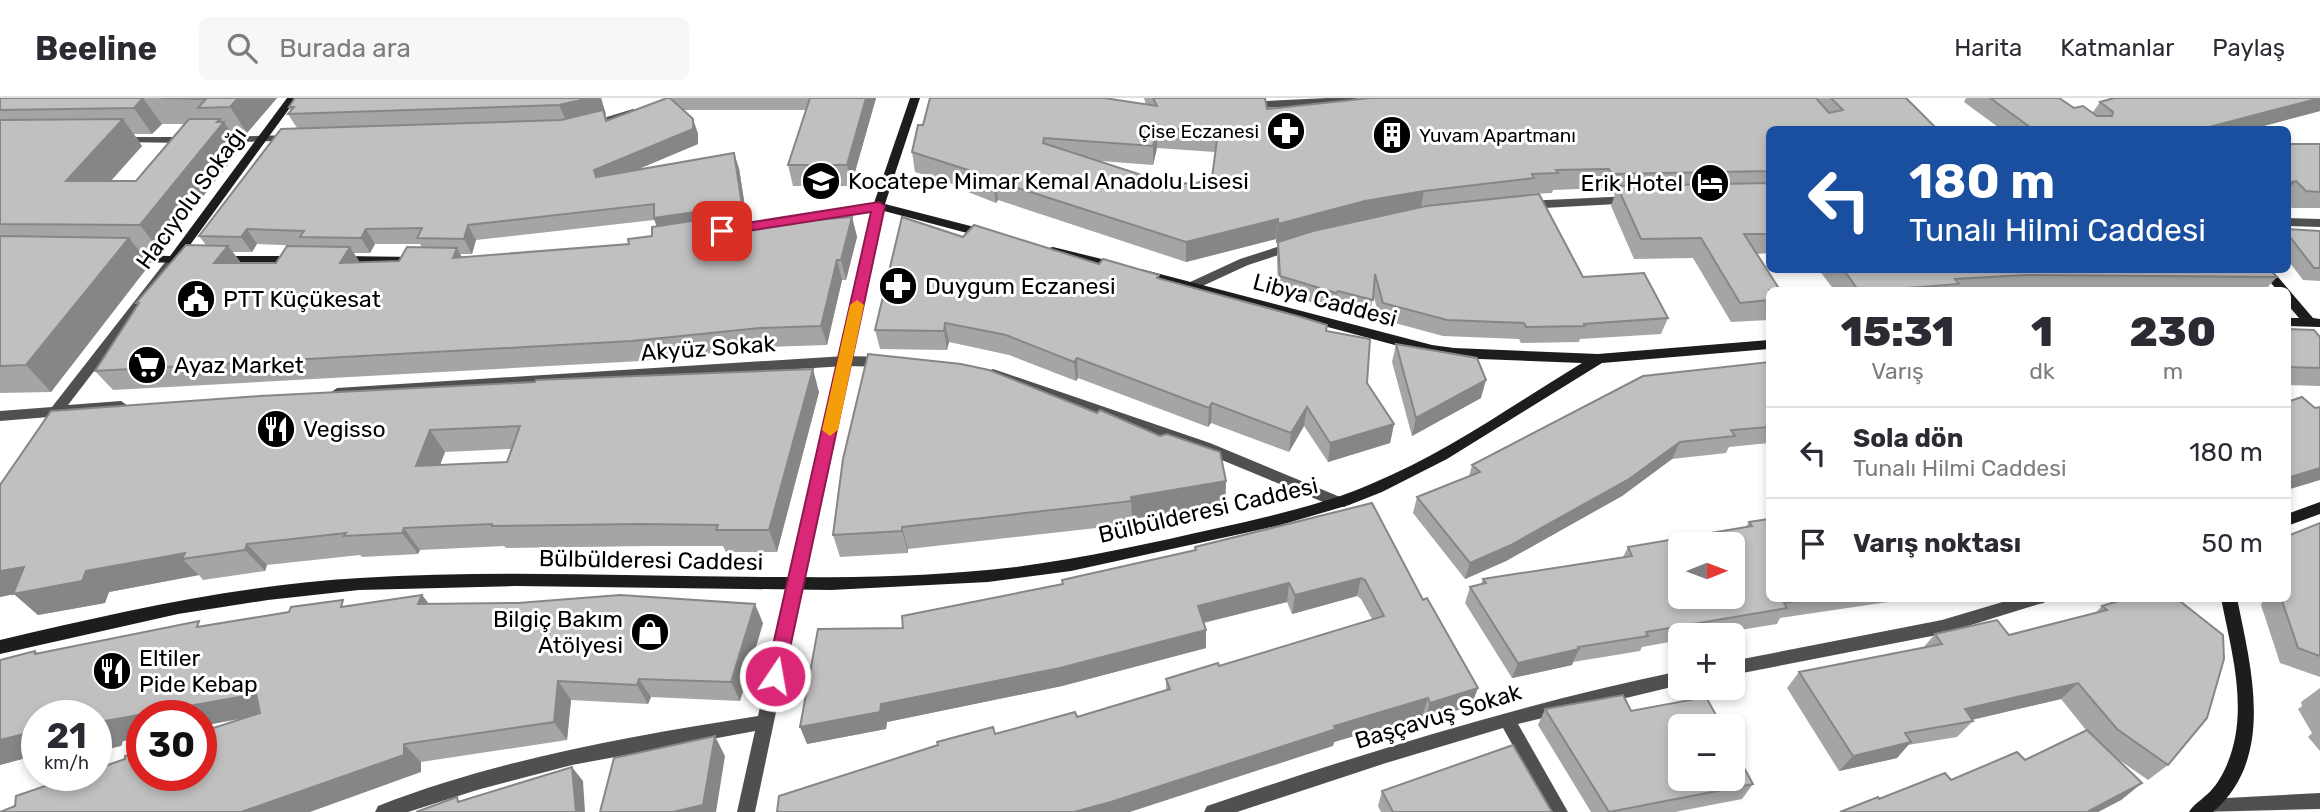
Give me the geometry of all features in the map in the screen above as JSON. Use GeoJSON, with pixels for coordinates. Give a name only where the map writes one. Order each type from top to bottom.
{"type":"FeatureCollection","features":[{"type":"Feature","properties":{"kind":"main road","name":"Hacıyolu Sokağı"},"geometry":{"type":"LineString","coordinates":[[173,260],[292,98]]}},
{"type":"Feature","properties":{"kind":"main road"},"geometry":{"type":"LineString","coordinates":[[795,584],[879,206],[915,98]]}},
{"type":"Feature","properties":{"kind":"main road"},"geometry":{"type":"LineString","coordinates":[[737,229],[879,206],[996,236]]}},
{"type":"Feature","properties":{"kind":"main road","name":"Libya Caddesi"},"geometry":{"type":"LineString","coordinates":[[1035,246],[1432,350],[1598,359],[1766,345]]}},
{"type":"Feature","properties":{"kind":"main road"},"geometry":{"type":"LineString","coordinates":[[120,258],[316,260]]}},
{"type":"Feature","properties":{"kind":"main road"},"geometry":{"type":"LineString","coordinates":[[330,260],[427,261]]}},
{"type":"Feature","properties":{"kind":"main road"},"geometry":{"type":"LineString","coordinates":[[2269,273],[2280,287]]}},
{"type":"Feature","properties":{"kind":"main road"},"geometry":{"type":"LineString","coordinates":[[2291,299],[2315,323]]}},
{"type":"Feature","properties":{"kind":"main road"},"geometry":{"type":"LineString","coordinates":[[2291,322],[2315,323]]}},
{"type":"Feature","properties":{"kind":"main road","name":"Bülbülderesi Caddesi"},"geometry":{"type":"LineString","coordinates":[[0,647],[95,624],[229,598],[359,584],[490,581],[795,584],[976,577],[1061,566],[1177,543],[1340,503],[1370,491],[1451,449],[1598,359]]}},
{"type":"Feature","properties":{"kind":"main road"},"geometry":{"type":"LineString","coordinates":[[2291,519],[2320,508]]}},
{"type":"Feature","properties":{"kind":"main road"},"geometry":{"type":"LineString","coordinates":[[2203,809],[2224,788],[2246,740],[2248,722],[2244,673],[2230,602]]}},
{"type":"Feature","properties":{"kind":"street"},"geometry":{"type":"LineString","coordinates":[[1234,104],[1284,105],[1353,98]]}},
{"type":"Feature","properties":{"kind":"street"},"geometry":{"type":"LineString","coordinates":[[580,126],[643,109]]}},
{"type":"Feature","properties":{"kind":"street"},"geometry":{"type":"LineString","coordinates":[[109,140],[302,138]]}},
{"type":"Feature","properties":{"kind":"street"},"geometry":{"type":"LineString","coordinates":[[1516,206],[1647,199]]}},
{"type":"Feature","properties":{"kind":"street"},"geometry":{"type":"LineString","coordinates":[[2291,222],[2320,223]]}},
{"type":"Feature","properties":{"kind":"street"},"geometry":{"type":"LineString","coordinates":[[1192,286],[1244,262],[1310,241]]}},
{"type":"Feature","properties":{"kind":"street","name":"Hacıyolu Sokağı"},"geometry":{"type":"LineString","coordinates":[[42,430],[173,260]]}},
{"type":"Feature","properties":{"kind":"street","name":"Akyüz Sokak"},"geometry":{"type":"LineString","coordinates":[[319,394],[845,361],[905,362]]}},
{"type":"Feature","properties":{"kind":"street"},"geometry":{"type":"LineString","coordinates":[[973,369],[1009,378],[1205,447],[1340,503]]}},
{"type":"Feature","properties":{"kind":"street"},"geometry":{"type":"LineString","coordinates":[[0,416],[139,405]]}},
{"type":"Feature","properties":{"kind":"street"},"geometry":{"type":"LineString","coordinates":[[746,812],[795,584]]}},
{"type":"Feature","properties":{"kind":"street"},"geometry":{"type":"LineString","coordinates":[[1745,665],[1942,627],[2026,602]]}},
{"type":"Feature","properties":{"kind":"street","name":"Başçavuş Sokak"},"geometry":{"type":"LineString","coordinates":[[1213,812],[1336,770],[1507,719],[1575,700],[1668,681]]}},
{"type":"Feature","properties":{"kind":"street"},"geometry":{"type":"LineString","coordinates":[[1507,719],[1559,812]]}},
{"type":"Feature","properties":{"kind":"street"},"geometry":{"type":"LineString","coordinates":[[384,812],[587,754],[765,722]]}},
{"type":"Feature","properties":{"kind":"street"},"geometry":{"type":"LineString","coordinates":[[2203,809],[2320,801]]}},
{"type":"Feature","properties":{"kind":"building"},"geometry":{"type":"Polygon","coordinates":[[[0,98],[143,98],[134,108],[0,110],[0,98]]]}},
{"type":"Feature","properties":{"kind":"building"},"geometry":{"type":"Polygon","coordinates":[[[161,98],[238,98],[230,107],[198,108],[206,99],[161,98]]]}},
{"type":"Feature","properties":{"kind":"building"},"geometry":{"type":"Polygon","coordinates":[[[295,98],[590,98],[559,105],[288,114],[294,107],[289,107],[295,98]]]}},
{"type":"Feature","properties":{"kind":"building"},"geometry":{"type":"Polygon","coordinates":[[[667,98],[693,119],[693,129],[594,170],[596,177],[734,153],[742,205],[654,218],[654,204],[468,225],[464,239],[417,238],[422,228],[366,229],[361,238],[300,237],[304,231],[247,229],[241,237],[199,236],[281,129],[561,120],[603,110],[606,121],[667,98]]]}},
{"type":"Feature","properties":{"kind":"building"},"geometry":{"type":"Polygon","coordinates":[[[810,98],[866,98],[847,165],[788,165],[810,98]]]}},
{"type":"Feature","properties":{"kind":"building"},"geometry":{"type":"Polygon","coordinates":[[[930,98],[1104,98],[1157,106],[1153,98],[1265,98],[1267,109],[1370,98],[1816,98],[1829,113],[1843,110],[1831,98],[1906,98],[1934,126],[1766,126],[1766,171],[1612,174],[1609,169],[1556,170],[1558,173],[1532,174],[1534,178],[1365,201],[1278,224],[1278,219],[1186,242],[996,181],[993,183],[965,173],[968,170],[912,152],[918,125],[923,125],[930,98]],[[1157,128],[1153,146],[1044,138],[1043,143],[1175,186],[1186,183],[1190,185],[1212,178],[1218,132],[1157,128]]]}},
{"type":"Feature","properties":{"kind":"building"},"geometry":{"type":"Polygon","coordinates":[[[1990,98],[2059,98],[2074,108],[2083,106],[2097,116],[2112,116],[2113,112],[2100,102],[2114,98],[2320,98],[2213,126],[2028,126],[1990,98]]]}},
{"type":"Feature","properties":{"kind":"building"},"geometry":{"type":"Polygon","coordinates":[[[123,119],[66,181],[136,181],[189,119],[220,119],[217,122],[224,122],[140,225],[0,224],[0,120],[123,119]]]}},
{"type":"Feature","properties":{"kind":"building"},"geometry":{"type":"Polygon","coordinates":[[[2291,144],[2320,144],[2320,192],[2306,191],[2296,181],[2291,182],[2291,144]]]}},
{"type":"Feature","properties":{"kind":"building"},"geometry":{"type":"Polygon","coordinates":[[[1766,183],[1766,234],[1744,234],[1766,268],[1766,273],[1769,273],[1778,287],[1766,287],[1766,300],[1740,303],[1701,238],[1641,239],[1617,186],[1766,183]]]}},
{"type":"Feature","properties":{"kind":"building"},"geometry":{"type":"Polygon","coordinates":[[[1539,194],[1583,277],[1644,273],[1668,318],[1584,324],[1585,326],[1526,327],[1524,323],[1447,320],[1383,303],[1375,274],[1373,300],[1338,291],[1336,293],[1280,276],[1278,242],[1313,231],[1426,206],[1539,194]]]}},
{"type":"Feature","properties":{"kind":"building"},"geometry":{"type":"Polygon","coordinates":[[[743,213],[744,225],[852,217],[841,260],[837,260],[821,326],[760,328],[632,341],[95,371],[139,303],[136,303],[186,245],[228,246],[214,263],[276,263],[287,246],[350,247],[340,263],[399,261],[407,247],[457,248],[453,258],[629,244],[628,239],[652,236],[652,227],[743,213]]]}},
{"type":"Feature","properties":{"kind":"building"},"geometry":{"type":"Polygon","coordinates":[[[902,217],[963,237],[974,225],[1099,264],[1103,259],[1159,275],[1157,278],[1301,317],[1327,325],[1326,331],[1370,339],[1367,383],[1394,424],[1330,443],[1307,407],[1291,433],[1212,403],[1209,408],[1077,358],[1074,362],[1006,335],[945,323],[944,331],[875,330],[902,217]]]}},
{"type":"Feature","properties":{"kind":"building"},"geometry":{"type":"Polygon","coordinates":[[[2291,229],[2320,231],[2320,268],[2314,268],[2291,238],[2291,229]]]}},
{"type":"Feature","properties":{"kind":"building"},"geometry":{"type":"Polygon","coordinates":[[[0,236],[129,238],[26,365],[0,366],[0,236]]]}},
{"type":"Feature","properties":{"kind":"building"},"geometry":{"type":"Polygon","coordinates":[[[1846,273],[2273,273],[2277,277],[2025,275],[1955,279],[1959,284],[1920,287],[1856,287],[1846,273]]]}},
{"type":"Feature","properties":{"kind":"building"},"geometry":{"type":"Polygon","coordinates":[[[2291,329],[2314,330],[2320,337],[2320,368],[2291,367],[2291,329]]]}},
{"type":"Feature","properties":{"kind":"building"},"geometry":{"type":"Polygon","coordinates":[[[1396,344],[1477,358],[1486,380],[1416,418],[1396,344]]]}},
{"type":"Feature","properties":{"kind":"building"},"geometry":{"type":"Polygon","coordinates":[[[868,354],[961,364],[989,370],[1097,413],[1100,410],[1160,436],[1167,434],[1220,452],[1226,481],[1131,497],[1132,501],[902,527],[902,531],[833,535],[843,459],[868,354]]]}},
{"type":"Feature","properties":{"kind":"building"},"geometry":{"type":"Polygon","coordinates":[[[1766,362],[1766,427],[1731,430],[1735,436],[1680,442],[1629,479],[1511,545],[1470,563],[1417,497],[1480,472],[1472,465],[1643,376],[1766,362]]]}},
{"type":"Feature","properties":{"kind":"building"},"geometry":{"type":"Polygon","coordinates":[[[813,369],[769,530],[716,530],[718,525],[639,524],[492,524],[404,528],[402,533],[344,536],[346,533],[247,544],[245,550],[182,559],[185,553],[86,571],[82,581],[13,594],[24,567],[0,571],[0,485],[51,411],[536,380],[813,369]],[[520,426],[430,430],[416,466],[507,462],[520,426]]]}},
{"type":"Feature","properties":{"kind":"building"},"geometry":{"type":"Polygon","coordinates":[[[2302,397],[2315,408],[2320,407],[2320,468],[2291,477],[2291,401],[2302,397]]]}},
{"type":"Feature","properties":{"kind":"building"},"geometry":{"type":"Polygon","coordinates":[[[1372,503],[1423,600],[1427,598],[1478,688],[1430,703],[1428,698],[1334,726],[1336,729],[1074,812],[777,812],[779,796],[938,745],[937,742],[993,727],[995,734],[1075,712],[1077,717],[1170,689],[1166,679],[1218,663],[1219,666],[1384,616],[1365,580],[1361,578],[1295,595],[1289,583],[1198,606],[1206,630],[1060,668],[881,704],[880,712],[800,727],[818,629],[903,628],[902,616],[1063,584],[1062,580],[1196,550],[1195,547],[1372,503]]]}},
{"type":"Feature","properties":{"kind":"building"},"geometry":{"type":"Polygon","coordinates":[[[1766,519],[1766,602],[1790,602],[1784,603],[1787,608],[1699,623],[1668,623],[1668,628],[1646,632],[1648,636],[1578,647],[1579,649],[1518,663],[1470,587],[1486,583],[1483,579],[1632,556],[1628,547],[1668,540],[1668,609],[1745,609],[1745,532],[1717,532],[1752,526],[1749,522],[1766,519]]]}},
{"type":"Feature","properties":{"kind":"building"},"geometry":{"type":"Polygon","coordinates":[[[2320,523],[2320,656],[2298,648],[2282,602],[2291,602],[2291,535],[2320,523]]]}},
{"type":"Feature","properties":{"kind":"building"},"geometry":{"type":"Polygon","coordinates":[[[422,595],[418,604],[518,603],[620,595],[755,604],[731,682],[639,679],[637,685],[558,681],[554,722],[404,744],[404,755],[241,812],[0,812],[15,806],[16,796],[31,791],[112,791],[112,763],[125,759],[126,756],[126,791],[217,791],[217,727],[260,713],[256,694],[217,701],[126,700],[126,717],[112,720],[112,700],[21,700],[21,735],[0,740],[0,660],[35,651],[35,654],[199,621],[197,627],[289,612],[291,607],[343,600],[341,607],[422,595]]]}},
{"type":"Feature","properties":{"kind":"building"},"geometry":{"type":"Polygon","coordinates":[[[2115,602],[2181,602],[2223,635],[2224,659],[2207,718],[2168,765],[2117,729],[2078,683],[1965,709],[1973,721],[1905,733],[1911,742],[1853,756],[1799,672],[1942,644],[1935,634],[1997,620],[2009,635],[2107,610],[2102,606],[2115,602]]]}},
{"type":"Feature","properties":{"kind":"building"},"geometry":{"type":"Polygon","coordinates":[[[1623,695],[1631,711],[1690,700],[1708,700],[1715,714],[1668,714],[1668,791],[1717,791],[1609,812],[1545,709],[1623,695]]]}},
{"type":"Feature","properties":{"kind":"building"},"geometry":{"type":"Polygon","coordinates":[[[2087,730],[2142,783],[2087,812],[1840,812],[1945,773],[1951,780],[2017,752],[2025,760],[2087,730]]]}},
{"type":"Feature","properties":{"kind":"building"},"geometry":{"type":"Polygon","coordinates":[[[715,736],[703,805],[673,812],[600,812],[614,758],[715,736]]]}},
{"type":"Feature","properties":{"kind":"building"},"geometry":{"type":"Polygon","coordinates":[[[1513,745],[1552,812],[1393,812],[1382,791],[1513,745]]]}},
{"type":"Feature","properties":{"kind":"building"},"geometry":{"type":"Polygon","coordinates":[[[572,767],[576,812],[416,812],[457,797],[458,802],[572,767]]]}},
{"type":"Feature","properties":{"kind":"building"},"geometry":{"type":"Polygon","coordinates":[[[1745,770],[1753,784],[1745,786],[1745,770]]]}},
{"type":"Feature","properties":{"kind":"slow traffic"},"geometry":{"type":"LineString","coordinates":[[830,430],[857,305]]}},
{"type":"Feature","properties":{"kind":"place","name":"Çise Eczanesi"},"geometry":{"type":"Point","coordinates":[1286,131]}},
{"type":"Feature","properties":{"kind":"place","name":"Yuvam Apartmanı"},"geometry":{"type":"Point","coordinates":[1392,135]}},
{"type":"Feature","properties":{"kind":"place","name":"Kocatepe Mimar Kemal Anadolu Lisesi"},"geometry":{"type":"Point","coordinates":[821,181]}},
{"type":"Feature","properties":{"kind":"place","name":"Erik Hotel"},"geometry":{"type":"Point","coordinates":[1710,183]}},
{"type":"Feature","properties":{"kind":"place","name":"Duygum Eczanesi"},"geometry":{"type":"Point","coordinates":[898,286]}},
{"type":"Feature","properties":{"kind":"place","name":"PTT Küçükesat"},"geometry":{"type":"Point","coordinates":[196,299]}},
{"type":"Feature","properties":{"kind":"place","name":"Ayaz Market"},"geometry":{"type":"Point","coordinates":[147,365]}},
{"type":"Feature","properties":{"kind":"place","name":"Vegisso"},"geometry":{"type":"Point","coordinates":[276,429]}},
{"type":"Feature","properties":{"kind":"place","name":"Bilgiç Bakım Atölyesi"},"geometry":{"type":"Point","coordinates":[650,632]}},
{"type":"Feature","properties":{"kind":"place","name":"Eltiler Pide Kebap"},"geometry":{"type":"Point","coordinates":[112,671]}},
{"type":"Feature","properties":{"kind":"route"},"geometry":{"type":"LineString","coordinates":[[722,231],[879,206],[775,676]]}}]}
